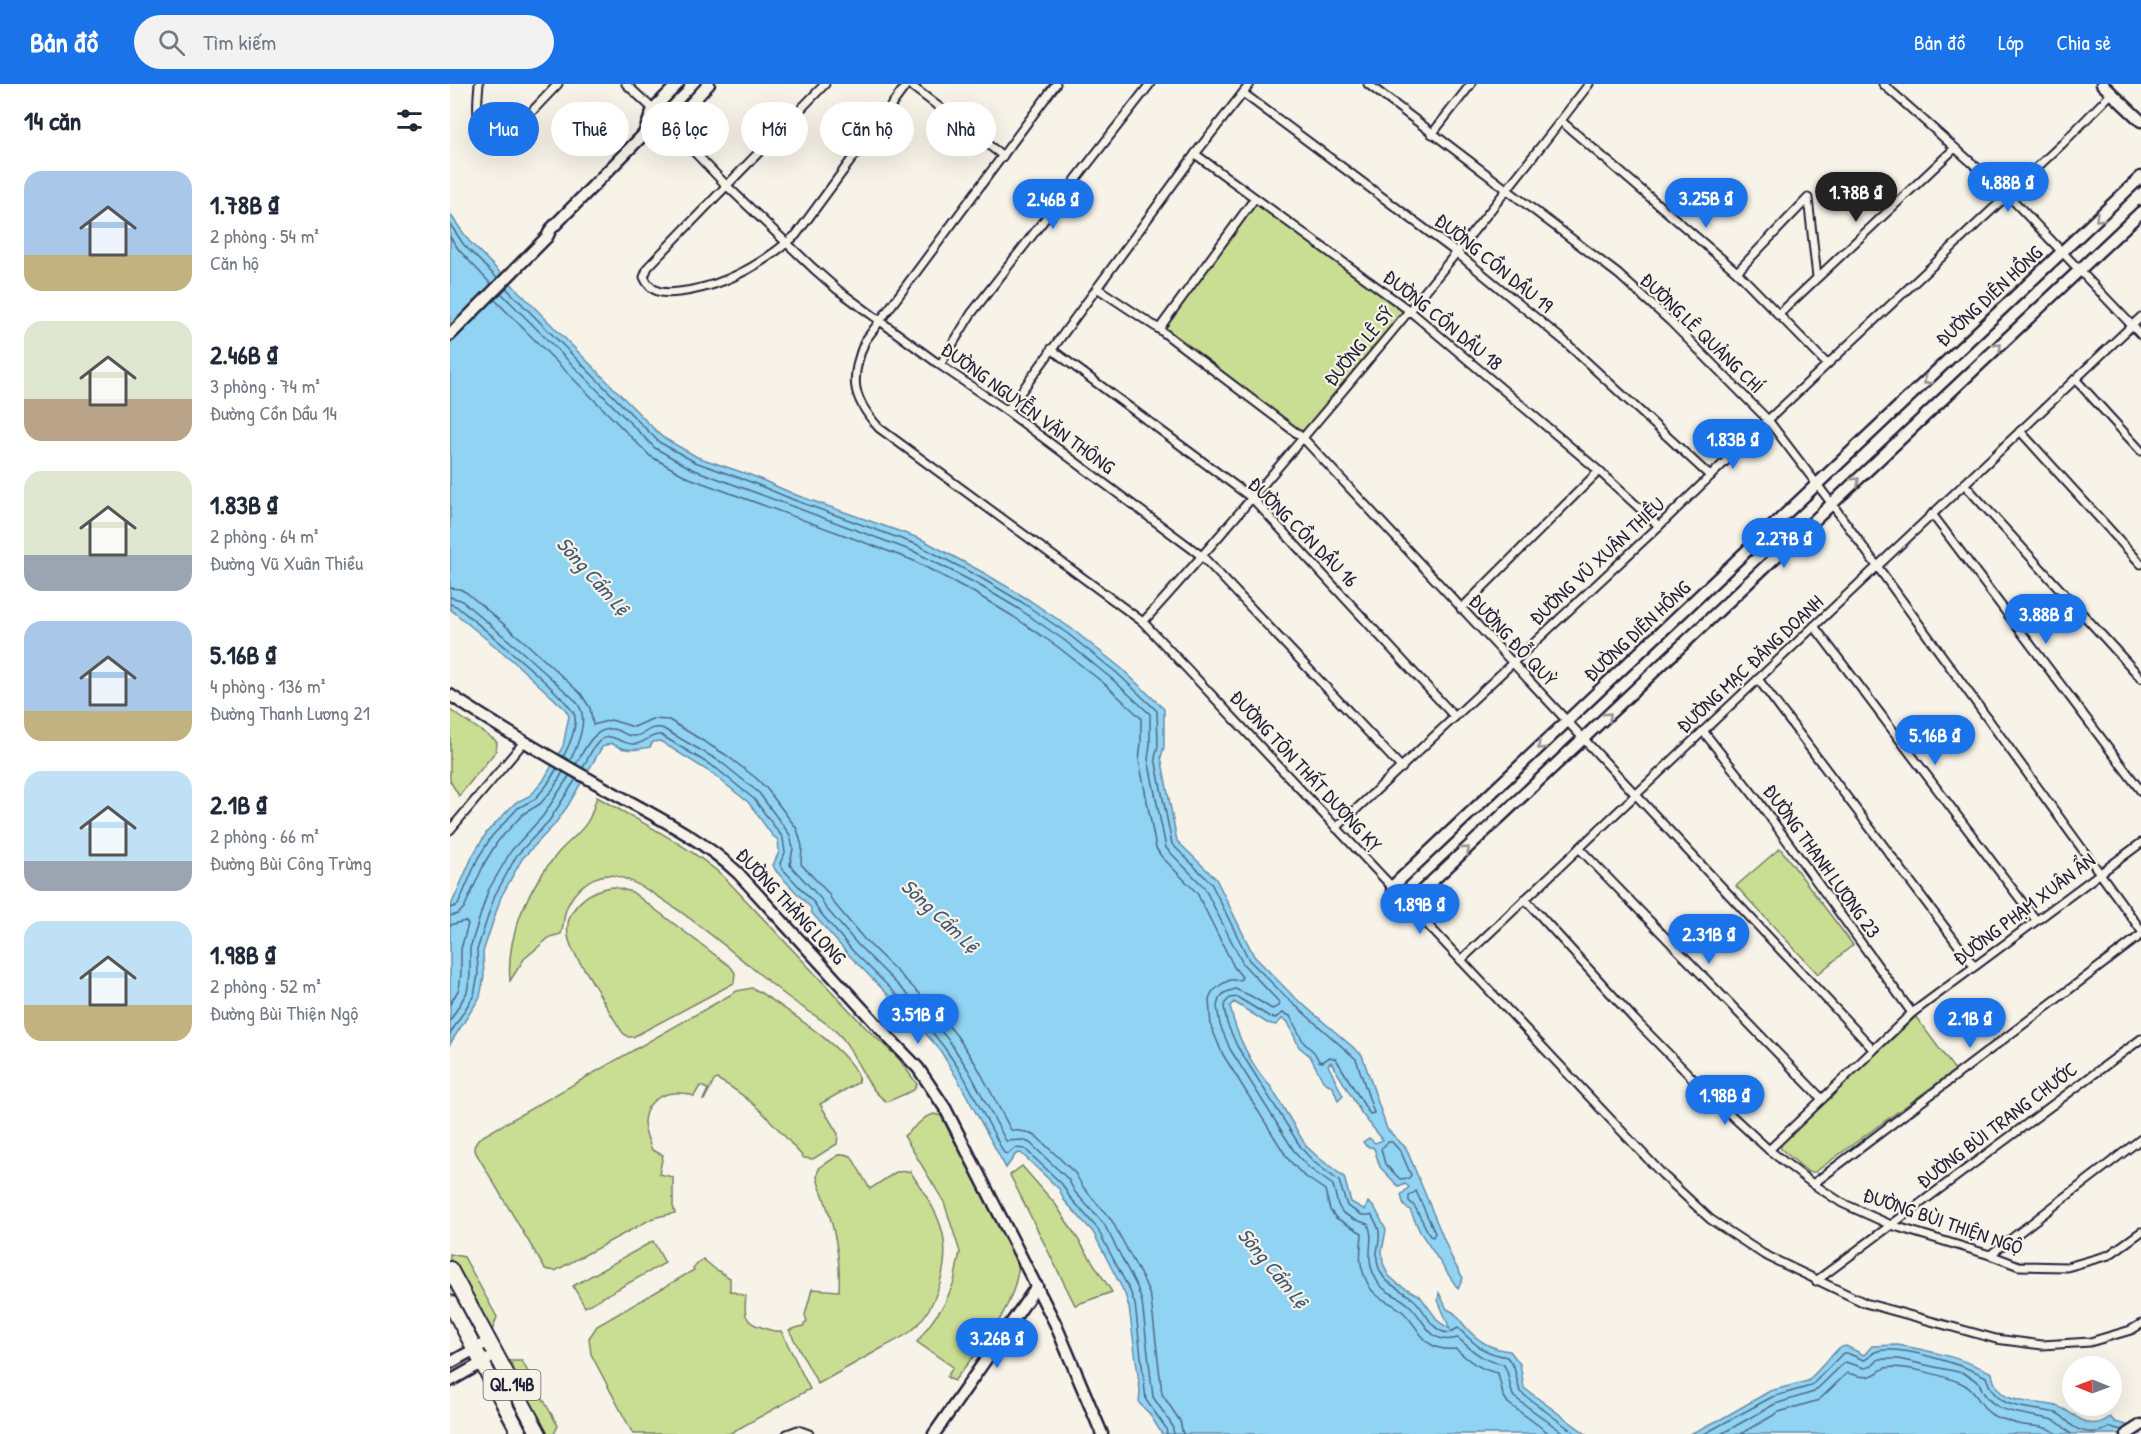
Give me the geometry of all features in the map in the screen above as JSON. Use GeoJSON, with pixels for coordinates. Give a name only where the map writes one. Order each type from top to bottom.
{"type":"FeatureCollection","features":[{"type":"Feature","properties":{"kind":"highway","name":"QL.14B"},"geometry":{"type":"LineString","coordinates":[[450,1269],[539,1434]]}},
{"type":"Feature","properties":{"kind":"highway","name":"QL.14B"},"geometry":{"type":"LineString","coordinates":[[450,1304],[520,1434]]}},
{"type":"Feature","properties":{"kind":"street"},"geometry":{"type":"LineString","coordinates":[[479,84],[478,109],[481,131],[492,143],[503,142],[558,84]]}},
{"type":"Feature","properties":{"kind":"street","name":"ĐƯỜNG NGUYỄN VĂN THÔNG"},"geometry":{"type":"LineString","coordinates":[[626,84],[645,102]]}},
{"type":"Feature","properties":{"kind":"street"},"geometry":{"type":"LineString","coordinates":[[661,102],[678,84]]}},
{"type":"Feature","properties":{"kind":"street"},"geometry":{"type":"LineString","coordinates":[[692,102],[709,84]]}},
{"type":"Feature","properties":{"kind":"street"},"geometry":{"type":"LineString","coordinates":[[825,84],[648,267],[644,277],[654,291],[670,293],[695,291],[721,283],[752,267],[787,243],[796,235],[908,84],[1003,156]]}},
{"type":"Feature","properties":{"kind":"street","name":"ĐƯỜNG TÔN THẤT DƯƠNG KỴ"},"geometry":{"type":"LineString","coordinates":[[1056,84],[865,341],[856,362],[855,389],[864,411],[879,428],[1143,621],[1663,1175],[1710,1219],[1762,1254],[1865,1303],[1996,1339],[2042,1345],[2090,1342],[2130,1330],[2141,1324]]}},
{"type":"Feature","properties":{"kind":"street"},"geometry":{"type":"LineString","coordinates":[[940,366],[971,314],[1150,84]]}},
{"type":"Feature","properties":{"kind":"street"},"geometry":{"type":"LineString","coordinates":[[1007,411],[1195,154],[1250,84]]}},
{"type":"Feature","properties":{"kind":"street","name":"ĐƯỜNG LÊ QUẢNG CHÍ"},"geometry":{"type":"LineString","coordinates":[[1368,84],[1618,274],[1671,322],[1768,420],[1832,504],[2141,930]]}},
{"type":"Feature","properties":{"kind":"street"},"geometry":{"type":"LineString","coordinates":[[1432,134],[1471,84]]}},
{"type":"Feature","properties":{"kind":"street","name":"ĐƯỜNG LÊ SỸ"},"geometry":{"type":"LineString","coordinates":[[1143,621],[1253,500],[1410,311],[1589,84]]}},
{"type":"Feature","properties":{"kind":"street"},"geometry":{"type":"LineString","coordinates":[[1883,84],[2008,195],[2141,335]]}},
{"type":"Feature","properties":{"kind":"street"},"geometry":{"type":"LineString","coordinates":[[2102,84],[2141,121]]}},
{"type":"Feature","properties":{"kind":"street","name":"ĐƯỜNG CỒN DẦU 19"},"geometry":{"type":"LineString","coordinates":[[1243,93],[1457,253],[1563,340],[1710,476]]}},
{"type":"Feature","properties":{"kind":"street","name":"ĐƯỜNG VŨ XUÂN THIỀU"},"geometry":{"type":"LineString","coordinates":[[1336,828],[1659,526],[1827,364],[2008,195],[2112,93]]}},
{"type":"Feature","properties":{"kind":"street"},"geometry":{"type":"LineString","coordinates":[[1561,121],[1737,272],[1827,364]]}},
{"type":"Feature","properties":{"kind":"street"},"geometry":{"type":"LineString","coordinates":[[450,335],[548,237],[551,229],[641,137]]}},
{"type":"Feature","properties":{"kind":"street"},"geometry":{"type":"LineString","coordinates":[[1778,315],[1955,148]]}},
{"type":"Feature","properties":{"kind":"street","name":"ĐƯỜNG CỒN DẦU 18"},"geometry":{"type":"LineString","coordinates":[[1195,154],[1410,311],[1599,471],[1659,526]]}},
{"type":"Feature","properties":{"kind":"street","name":"ĐƯỜNG NGUYỄN VĂN THÔNG"},"geometry":{"type":"LineString","coordinates":[[698,156],[830,283],[1203,557],[1402,768]]}},
{"type":"Feature","properties":{"kind":"street","name":"ĐƯỜNG DIÊN HỒNG"},"geometry":{"type":"LineString","coordinates":[[1392,887],[2141,177]]}},
{"type":"Feature","properties":{"kind":"street"},"geometry":{"type":"LineString","coordinates":[[1159,329],[1255,198]]}},
{"type":"Feature","properties":{"kind":"street"},"geometry":{"type":"LineString","coordinates":[[1737,272],[1808,198],[1817,277]]}},
{"type":"Feature","properties":{"kind":"street","name":"ĐƯỜNG DIÊN HỒNG"},"geometry":{"type":"LineString","coordinates":[[1408,904],[2141,212]]}},
{"type":"Feature","properties":{"kind":"street"},"geometry":{"type":"LineString","coordinates":[[450,325],[543,232],[551,229]]}},
{"type":"Feature","properties":{"kind":"street","name":"ĐƯỜNG ĐỖ QUỲ"},"geometry":{"type":"LineString","coordinates":[[1097,288],[1159,329],[1303,438],[1873,1049]]}},
{"type":"Feature","properties":{"kind":"street","name":"ĐƯỜNG MẠC ĐĂNG DOANH"},"geometry":{"type":"LineString","coordinates":[[1461,960],[2141,317]]}},
{"type":"Feature","properties":{"kind":"street","name":"ĐƯỜNG CỒN DẦU 16"},"geometry":{"type":"LineString","coordinates":[[1051,349],[1253,500],[1455,717]]}},
{"type":"Feature","properties":{"kind":"street"},"geometry":{"type":"LineString","coordinates":[[2075,379],[2141,451]]}},
{"type":"Feature","properties":{"kind":"street"},"geometry":{"type":"LineString","coordinates":[[2020,431],[2141,564]]}},
{"type":"Feature","properties":{"kind":"street"},"geometry":{"type":"LineString","coordinates":[[1461,609],[1599,471]]}},
{"type":"Feature","properties":{"kind":"street"},"geometry":{"type":"LineString","coordinates":[[1964,484],[2141,678]]}},
{"type":"Feature","properties":{"kind":"street"},"geometry":{"type":"LineString","coordinates":[[1932,514],[2141,791]]}},
{"type":"Feature","properties":{"kind":"street"},"geometry":{"type":"LineString","coordinates":[[1814,626],[2036,920]]}},
{"type":"Feature","properties":{"kind":"street"},"geometry":{"type":"LineString","coordinates":[[1758,679],[1974,966]]}},
{"type":"Feature","properties":{"kind":"street","name":"ĐƯỜNG THĂNG LONG"},"geometry":{"type":"LineString","coordinates":[[450,695],[553,760],[719,855],[890,1039],[910,1056],[945,1108],[1037,1286],[1102,1434]]}},
{"type":"Feature","properties":{"kind":"street","name":"ĐƯỜNG THANH LƯƠNG 23"},"geometry":{"type":"LineString","coordinates":[[1703,731],[1756,798],[1912,1013]]}},
{"type":"Feature","properties":{"kind":"street"},"geometry":{"type":"LineString","coordinates":[[450,830],[524,742]]}},
{"type":"Feature","properties":{"kind":"street","name":"ĐƯỜNG PHẠM XUÂN ẨN"},"geometry":{"type":"LineString","coordinates":[[1769,1150],[1912,1013],[2141,843]]}},
{"type":"Feature","properties":{"kind":"street"},"geometry":{"type":"LineString","coordinates":[[1579,848],[1822,1099]]}},
{"type":"Feature","properties":{"kind":"street","name":"ĐƯỜNG BÙI THIỆN NGỘ"},"geometry":{"type":"LineString","coordinates":[[1525,899],[1635,1020],[1706,1092],[1769,1150],[1842,1203],[1891,1225],[2019,1266],[2067,1267],[2109,1255],[2141,1232]]}},
{"type":"Feature","properties":{"kind":"street"},"geometry":{"type":"LineString","coordinates":[[1813,1184],[2141,935]]}},
{"type":"Feature","properties":{"kind":"street","name":"ĐƯỜNG BÙI TRANG CHƯỚC"},"geometry":{"type":"LineString","coordinates":[[1816,1281],[2141,1039]]}},
{"type":"Feature","properties":{"kind":"street"},"geometry":{"type":"LineString","coordinates":[[1990,1255],[2141,1139]]}},
{"type":"Feature","properties":{"kind":"street"},"geometry":{"type":"LineString","coordinates":[[934,1434],[1037,1286]]}},
{"type":"Feature","properties":{"kind":"street"},"geometry":{"type":"LineString","coordinates":[[450,1363],[489,1341]]}},
{"type":"Feature","properties":{"kind":"street"},"geometry":{"type":"LineString","coordinates":[[450,1381],[496,1355]]}},
{"type":"Feature","properties":{"kind":"street"},"geometry":{"type":"LineString","coordinates":[[2127,1434],[2141,1425]]}},
{"type":"Feature","properties":{"kind":"street"},"geometry":{"type":"LineString","coordinates":[[787,1434],[798,1430],[809,1434]]}},
{"type":"Feature","properties":{"kind":"green space"},"geometry":{"type":"Polygon","coordinates":[[[1255,198],[1410,311],[1303,438],[1159,329],[1255,198]]]}},
{"type":"Feature","properties":{"kind":"green space"},"geometry":{"type":"Polygon","coordinates":[[[450,710],[497,743],[496,751],[459,796],[450,781],[450,710]]]}},
{"type":"Feature","properties":{"kind":"green space"},"geometry":{"type":"Polygon","coordinates":[[[597,797],[695,854],[724,877],[867,1029],[899,1059],[917,1084],[914,1090],[887,1102],[873,1089],[843,1039],[831,1027],[788,997],[673,906],[625,879],[608,875],[601,876],[583,885],[567,907],[561,934],[550,937],[524,959],[510,981],[512,947],[521,913],[537,881],[547,867],[586,824],[597,797]]]}},
{"type":"Feature","properties":{"kind":"green space"},"geometry":{"type":"Polygon","coordinates":[[[1780,848],[1853,945],[1818,974],[1736,886],[1780,848]]]}},
{"type":"Feature","properties":{"kind":"green space"},"geometry":{"type":"Polygon","coordinates":[[[614,887],[632,892],[731,967],[735,973],[734,983],[633,1037],[628,1037],[623,1033],[576,957],[570,944],[568,929],[569,920],[579,903],[595,892],[614,887]]]}},
{"type":"Feature","properties":{"kind":"green space"},"geometry":{"type":"Polygon","coordinates":[[[752,988],[817,1032],[846,1058],[855,1071],[859,1082],[820,1104],[838,1134],[837,1144],[813,1159],[804,1158],[743,1095],[717,1079],[704,1100],[708,1089],[700,1086],[694,1096],[678,1093],[662,1096],[650,1105],[644,1126],[652,1150],[663,1155],[659,1174],[673,1177],[675,1213],[653,1218],[555,1271],[545,1269],[476,1153],[474,1147],[478,1139],[737,991],[752,988]]]}},
{"type":"Feature","properties":{"kind":"green space"},"geometry":{"type":"Polygon","coordinates":[[[1916,1017],[1955,1070],[1815,1172],[1808,1172],[1781,1149],[1781,1142],[1916,1017]]]}},
{"type":"Feature","properties":{"kind":"green space"},"geometry":{"type":"Polygon","coordinates":[[[934,1114],[941,1116],[1019,1263],[1011,1297],[1004,1312],[954,1381],[947,1377],[953,1367],[917,1342],[944,1305],[954,1282],[960,1252],[944,1202],[904,1136],[926,1117],[934,1114]]]}},
{"type":"Feature","properties":{"kind":"green space"},"geometry":{"type":"Polygon","coordinates":[[[844,1154],[851,1156],[870,1189],[896,1172],[910,1171],[931,1205],[941,1227],[945,1255],[935,1298],[920,1322],[910,1332],[818,1384],[789,1330],[803,1326],[807,1321],[805,1315],[812,1289],[839,1291],[836,1244],[817,1175],[820,1167],[844,1154]]]}},
{"type":"Feature","properties":{"kind":"green space"},"geometry":{"type":"Polygon","coordinates":[[[1022,1166],[1056,1205],[1112,1292],[1075,1305],[1010,1175],[1022,1166]]]}},
{"type":"Feature","properties":{"kind":"green space"},"geometry":{"type":"Polygon","coordinates":[[[653,1241],[665,1263],[585,1307],[573,1286],[653,1241]]]}},
{"type":"Feature","properties":{"kind":"green space"},"geometry":{"type":"Polygon","coordinates":[[[450,1254],[464,1257],[497,1317],[492,1331],[450,1259],[450,1254]]]}},
{"type":"Feature","properties":{"kind":"green space"},"geometry":{"type":"Polygon","coordinates":[[[703,1259],[730,1278],[730,1291],[746,1296],[745,1311],[753,1324],[769,1330],[781,1331],[810,1389],[729,1434],[633,1434],[591,1354],[589,1338],[597,1326],[694,1270],[693,1268],[703,1259]]]}},
{"type":"Feature","properties":{"kind":"green space"},"geometry":{"type":"Polygon","coordinates":[[[508,1361],[522,1361],[558,1426],[554,1434],[548,1434],[508,1361]]]}},
{"type":"Feature","properties":{"kind":"water","name":"Sông Cẩm Lệ"},"geometry":{"type":"Polygon","coordinates":[[[450,214],[469,241],[662,437],[697,457],[921,539],[984,573],[1072,629],[1121,668],[1164,709],[1164,747],[1161,757],[1177,841],[1216,879],[1254,956],[1292,995],[1362,1055],[1387,1129],[1406,1148],[1453,1261],[1463,1278],[1458,1289],[1420,1232],[1410,1210],[1404,1206],[1401,1195],[1409,1187],[1405,1184],[1399,1187],[1380,1167],[1374,1148],[1366,1146],[1363,1142],[1369,1138],[1375,1143],[1383,1140],[1362,1114],[1331,1062],[1328,1065],[1343,1096],[1338,1101],[1333,1087],[1323,1081],[1310,1056],[1299,1047],[1288,1022],[1282,1019],[1276,1025],[1267,1023],[1234,1002],[1230,1006],[1232,1016],[1251,1060],[1271,1087],[1306,1146],[1344,1177],[1351,1202],[1365,1210],[1368,1202],[1375,1208],[1386,1230],[1382,1251],[1383,1263],[1388,1275],[1398,1284],[1420,1296],[1439,1322],[1450,1329],[1438,1300],[1439,1293],[1447,1309],[1455,1314],[1479,1340],[1490,1346],[1510,1351],[1520,1364],[1524,1388],[1586,1434],[1162,1434],[1149,1413],[1139,1403],[1140,1390],[1129,1307],[1125,1294],[1093,1232],[1064,1200],[1059,1189],[1021,1153],[1016,1154],[1006,1168],[940,1050],[848,954],[811,912],[811,908],[776,871],[773,865],[779,852],[778,840],[749,803],[713,774],[660,741],[653,742],[650,747],[635,749],[621,748],[611,743],[602,747],[567,807],[554,825],[522,859],[501,897],[483,952],[484,976],[480,997],[450,1044],[450,908],[473,855],[487,832],[515,803],[531,795],[543,781],[563,746],[569,716],[565,709],[513,661],[450,609],[450,214]]]}},
{"type":"Feature","properties":{"kind":"water"},"geometry":{"type":"Polygon","coordinates":[[[1898,1345],[1969,1363],[1992,1373],[1995,1384],[2009,1397],[2059,1407],[2062,1408],[2062,1416],[2075,1416],[2089,1423],[2102,1422],[2110,1417],[2115,1422],[2141,1429],[2141,1434],[1690,1434],[1770,1391],[1808,1381],[1839,1348],[1846,1346],[1864,1355],[1872,1346],[1898,1345]]]}}]}
